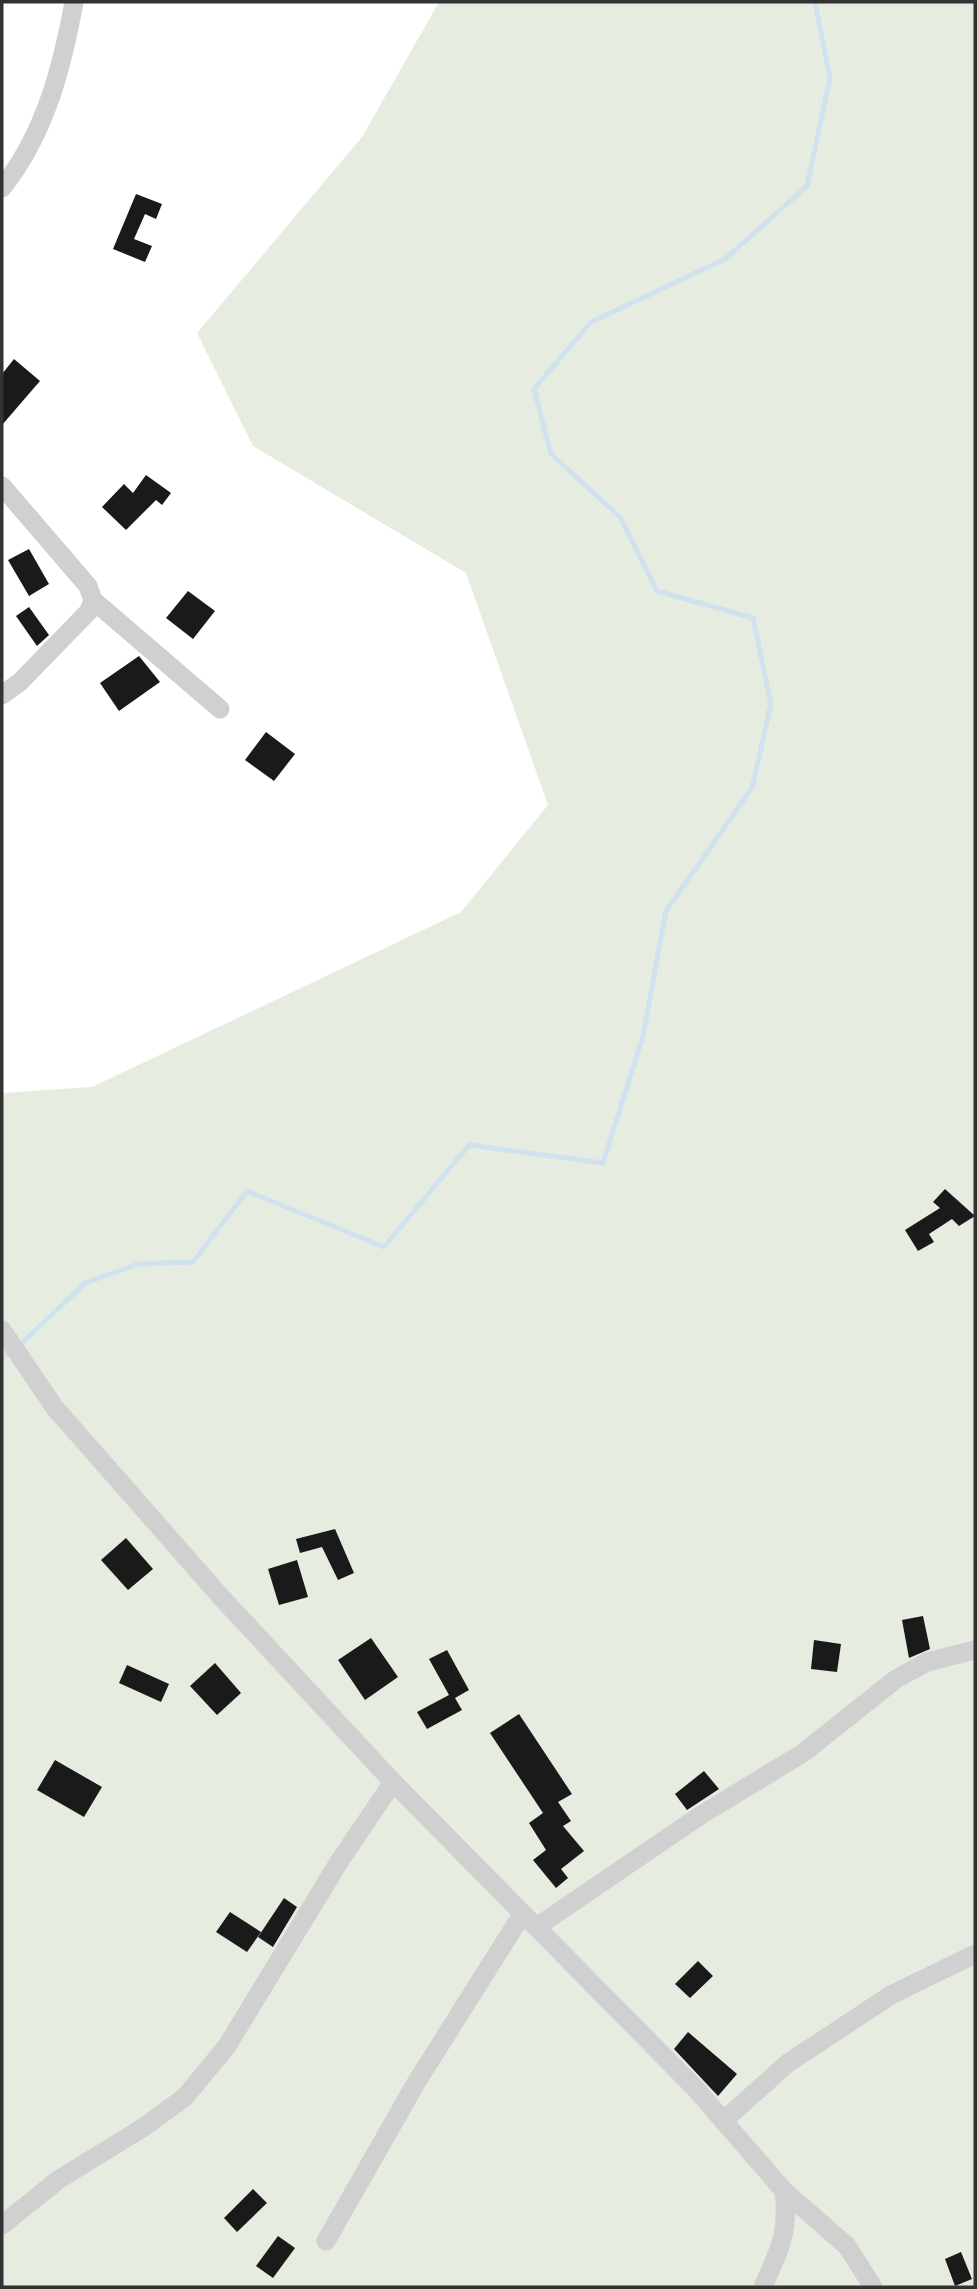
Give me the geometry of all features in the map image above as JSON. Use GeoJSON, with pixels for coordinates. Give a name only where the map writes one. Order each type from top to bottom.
{"type":"FeatureCollection","features":[{"type":"Feature","properties":{"kind":"street"},"geometry":{"type":"LineString","coordinates":[[2,188],[42,121],[63,64],[74,2]]}},
{"type":"Feature","properties":{"kind":"street"},"geometry":{"type":"LineString","coordinates":[[2,486],[88,586],[93,600],[220,709]]}},
{"type":"Feature","properties":{"kind":"street"},"geometry":{"type":"LineString","coordinates":[[2,695],[20,682],[89,611],[93,600]]}},
{"type":"Feature","properties":{"kind":"street"},"geometry":{"type":"LineString","coordinates":[[2,1331],[55,1408],[125,1490],[393,1782],[531,1919],[723,2121],[783,2191],[847,2246],[873,2287]]}},
{"type":"Feature","properties":{"kind":"street"},"geometry":{"type":"LineString","coordinates":[[326,2241],[416,2083],[531,1919],[803,1753],[896,1679],[928,1662],[975,1650]]}},
{"type":"Feature","properties":{"kind":"street"},"geometry":{"type":"LineString","coordinates":[[2,2225],[58,2180],[144,2127],[185,2097],[226,2046],[339,1862],[393,1782]]}},
{"type":"Feature","properties":{"kind":"street"},"geometry":{"type":"LineString","coordinates":[[723,2121],[788,2063],[891,1995],[975,1954]]}},
{"type":"Feature","properties":{"kind":"street"},"geometry":{"type":"LineString","coordinates":[[763,2287],[785,2231],[787,2221],[783,2191]]}},
{"type":"Feature","properties":{"kind":"shaded area"},"geometry":{"type":"Polygon","coordinates":[[[439,2],[975,2],[975,2287],[2,2287],[2,1093],[92,1087],[461,912],[548,805],[466,573],[253,446],[197,333],[362,137],[439,2]]]}},
{"type":"Feature","properties":{"kind":"building"},"geometry":{"type":"Polygon","coordinates":[[[136,194],[162,204],[156,219],[145,214],[134,239],[152,246],[145,262],[113,249],[136,194]]]}},
{"type":"Feature","properties":{"kind":"building"},"geometry":{"type":"Polygon","coordinates":[[[14,359],[40,381],[2,425],[2,374],[14,359]]]}},
{"type":"Feature","properties":{"kind":"building"},"geometry":{"type":"Polygon","coordinates":[[[146,475],[171,493],[162,505],[156,500],[126,530],[102,507],[124,484],[133,493],[146,475]]]}},
{"type":"Feature","properties":{"kind":"building"},"geometry":{"type":"Polygon","coordinates":[[[29,549],[49,584],[29,596],[8,560],[29,549]]]}},
{"type":"Feature","properties":{"kind":"building"},"geometry":{"type":"Polygon","coordinates":[[[188,591],[215,611],[193,639],[166,618],[188,591]]]}},
{"type":"Feature","properties":{"kind":"building"},"geometry":{"type":"Polygon","coordinates":[[[29,607],[49,635],[37,646],[16,616],[29,607]]]}},
{"type":"Feature","properties":{"kind":"building"},"geometry":{"type":"Polygon","coordinates":[[[139,656],[160,682],[119,711],[100,683],[139,656]]]}},
{"type":"Feature","properties":{"kind":"building"},"geometry":{"type":"Polygon","coordinates":[[[266,732],[295,754],[274,781],[245,760],[266,732]]]}},
{"type":"Feature","properties":{"kind":"building"},"geometry":{"type":"Polygon","coordinates":[[[945,1189],[975,1216],[959,1226],[952,1219],[929,1234],[934,1242],[918,1251],[905,1230],[940,1208],[933,1202],[945,1189]]]}},
{"type":"Feature","properties":{"kind":"building"},"geometry":{"type":"Polygon","coordinates":[[[335,1529],[354,1573],[338,1580],[322,1547],[300,1553],[296,1539],[335,1529]]]}},
{"type":"Feature","properties":{"kind":"building"},"geometry":{"type":"Polygon","coordinates":[[[126,1538],[153,1569],[128,1590],[101,1560],[126,1538]]]}},
{"type":"Feature","properties":{"kind":"building"},"geometry":{"type":"Polygon","coordinates":[[[297,1560],[308,1597],[279,1605],[268,1569],[297,1560]]]}},
{"type":"Feature","properties":{"kind":"building"},"geometry":{"type":"Polygon","coordinates":[[[923,1616],[930,1649],[909,1658],[902,1620],[923,1616]]]}},
{"type":"Feature","properties":{"kind":"building"},"geometry":{"type":"Polygon","coordinates":[[[371,1638],[398,1677],[365,1700],[338,1660],[371,1638]]]}},
{"type":"Feature","properties":{"kind":"building"},"geometry":{"type":"Polygon","coordinates":[[[814,1640],[841,1644],[837,1672],[811,1669],[814,1640]]]}},
{"type":"Feature","properties":{"kind":"building"},"geometry":{"type":"Polygon","coordinates":[[[447,1650],[469,1690],[455,1698],[462,1710],[427,1729],[417,1712],[449,1695],[429,1659],[447,1650]]]}},
{"type":"Feature","properties":{"kind":"building"},"geometry":{"type":"Polygon","coordinates":[[[215,1663],[241,1693],[217,1715],[190,1686],[215,1663]]]}},
{"type":"Feature","properties":{"kind":"building"},"geometry":{"type":"Polygon","coordinates":[[[127,1665],[169,1684],[161,1702],[119,1683],[127,1665]]]}},
{"type":"Feature","properties":{"kind":"building"},"geometry":{"type":"Polygon","coordinates":[[[519,1714],[572,1794],[558,1802],[571,1821],[563,1826],[584,1851],[561,1869],[568,1878],[556,1888],[533,1860],[546,1850],[529,1823],[543,1813],[490,1733],[519,1714]]]}},
{"type":"Feature","properties":{"kind":"building"},"geometry":{"type":"Polygon","coordinates":[[[55,1760],[102,1787],[84,1817],[37,1790],[55,1760]]]}},
{"type":"Feature","properties":{"kind":"building"},"geometry":{"type":"Polygon","coordinates":[[[704,1771],[719,1789],[687,1810],[675,1794],[704,1771]]]}},
{"type":"Feature","properties":{"kind":"building"},"geometry":{"type":"Polygon","coordinates":[[[284,1898],[297,1907],[273,1947],[258,1937],[284,1898]]]}},
{"type":"Feature","properties":{"kind":"building"},"geometry":{"type":"Polygon","coordinates":[[[230,1912],[261,1932],[247,1952],[216,1932],[230,1912]]]}},
{"type":"Feature","properties":{"kind":"building"},"geometry":{"type":"Polygon","coordinates":[[[698,1961],[713,1976],[690,1998],[675,1984],[698,1961]]]}},
{"type":"Feature","properties":{"kind":"building"},"geometry":{"type":"Polygon","coordinates":[[[688,2032],[737,2074],[718,2096],[674,2049],[688,2032]]]}},
{"type":"Feature","properties":{"kind":"building"},"geometry":{"type":"Polygon","coordinates":[[[253,2189],[267,2203],[237,2232],[224,2218],[253,2189]]]}},
{"type":"Feature","properties":{"kind":"building"},"geometry":{"type":"Polygon","coordinates":[[[278,2236],[295,2248],[273,2278],[256,2266],[278,2236]]]}},
{"type":"Feature","properties":{"kind":"building"},"geometry":{"type":"Polygon","coordinates":[[[961,2252],[972,2279],[955,2286],[945,2259],[961,2252]]]}},
{"type":"Feature","properties":{"kind":"waterway"},"geometry":{"type":"LineString","coordinates":[[19,1346],[85,1283],[138,1264],[193,1262],[247,1191],[384,1247],[469,1145],[603,1163],[643,1036],[666,911],[752,788],[771,704],[753,618],[657,591],[620,517],[551,454],[534,389],[591,322],[725,259],[807,186],[830,78],[815,2]]}},
{"type":"Feature","properties":{"kind":"waterway"},"geometry":{"type":"LineString","coordinates":[[2,1358],[11,1351]]}}]}
